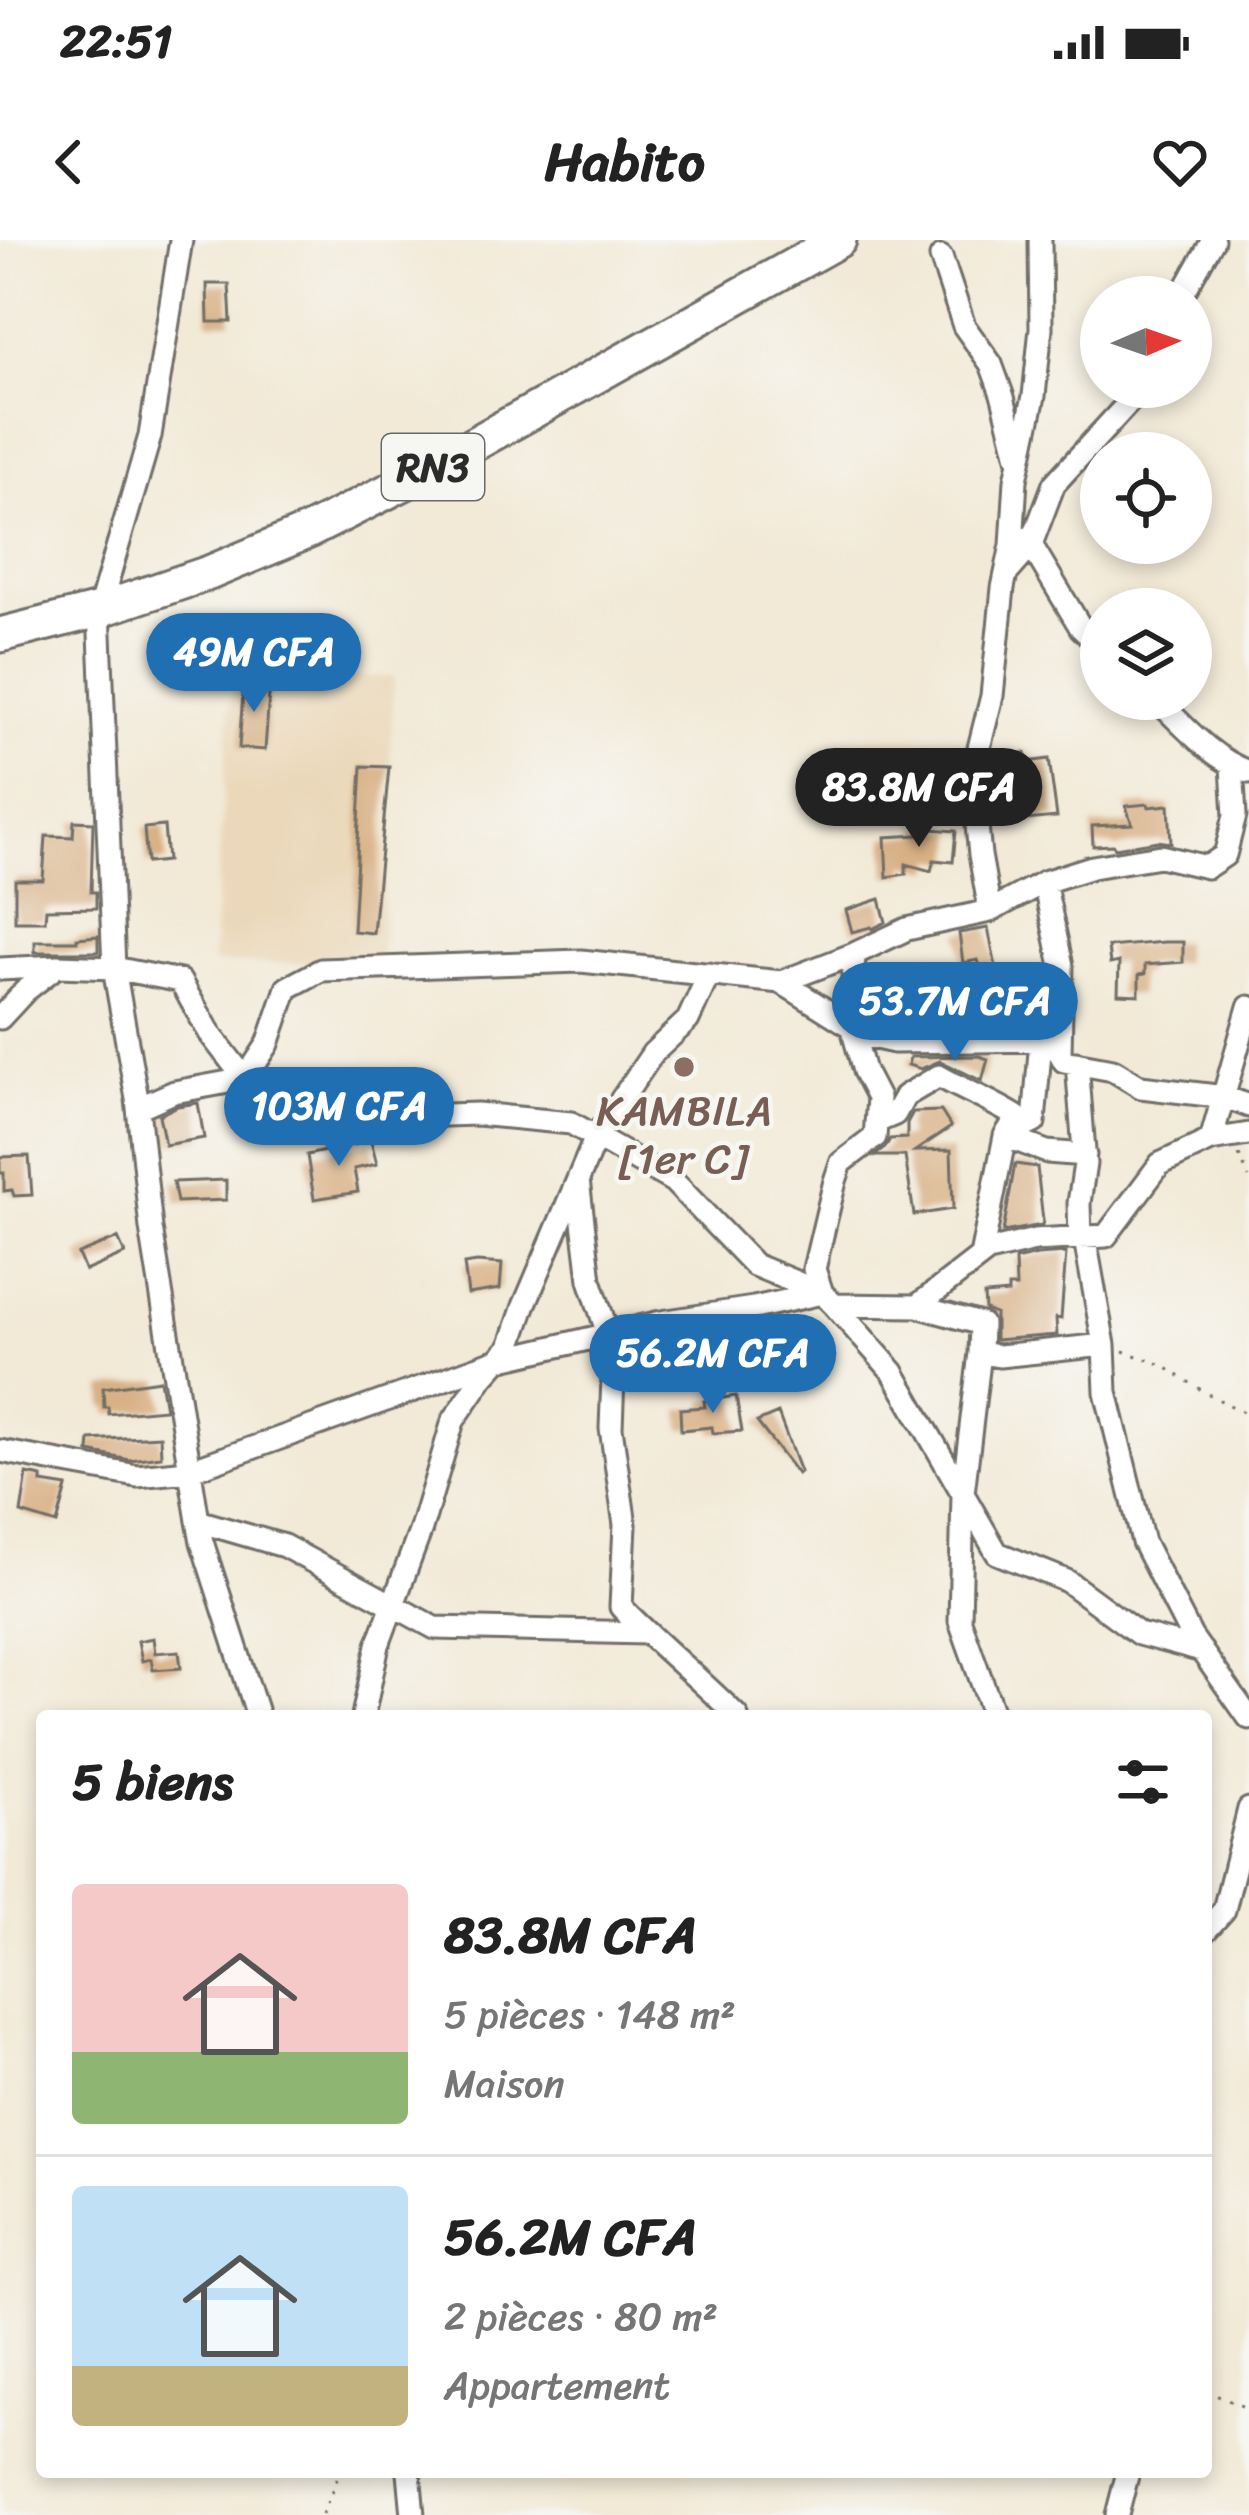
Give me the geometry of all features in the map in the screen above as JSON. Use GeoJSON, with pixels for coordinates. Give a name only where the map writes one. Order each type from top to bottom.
{"type":"FeatureCollection","features":[{"type":"Feature","properties":{"kind":"highway","name":"RN3"},"geometry":{"type":"LineString","coordinates":[[0,635],[99,610],[209,573],[309,531],[408,481],[839,240]]}},
{"type":"Feature","properties":{"kind":"street"},"geometry":{"type":"LineString","coordinates":[[181,240],[150,436],[99,610],[114,968],[188,1471],[202,1541],[256,1710]]}},
{"type":"Feature","properties":{"kind":"street"},"geometry":{"type":"LineString","coordinates":[[990,911],[972,776],[992,696],[1020,463],[1034,396],[1041,328],[1040,240]]}},
{"type":"Feature","properties":{"kind":"street"},"geometry":{"type":"LineString","coordinates":[[1193,276],[1213,240]]}},
{"type":"Feature","properties":{"kind":"street"},"geometry":{"type":"LineString","coordinates":[[941,257],[964,326],[991,364],[1020,463]]}},
{"type":"Feature","properties":{"kind":"street"},"geometry":{"type":"LineString","coordinates":[[1006,575],[1030,547],[1054,484],[1123,408]]}},
{"type":"Feature","properties":{"kind":"street"},"geometry":{"type":"LineString","coordinates":[[1014,510],[1030,547],[1080,626]]}},
{"type":"Feature","properties":{"kind":"street"},"geometry":{"type":"LineString","coordinates":[[781,982],[907,929],[990,911],[1044,883],[1091,867],[1160,856],[1207,867],[1225,855],[1242,822],[1240,769],[1178,720]]}},
{"type":"Feature","properties":{"kind":"street"},"geometry":{"type":"LineString","coordinates":[[1044,883],[1062,966],[1069,1059],[1084,1155],[1078,1203],[1103,1345],[1106,1392],[1143,1542],[1191,1636],[1249,1718]]}},
{"type":"Feature","properties":{"kind":"street"},"geometry":{"type":"LineString","coordinates":[[854,954],[851,1024],[864,1071],[878,1098],[875,1137],[841,1163],[835,1181],[814,1269],[828,1299],[893,1372],[997,1553],[1066,1581],[1139,1634],[1202,1651]]}},
{"type":"Feature","properties":{"kind":"street"},"geometry":{"type":"LineString","coordinates":[[138,1108],[174,1092],[245,1078],[268,1044],[287,988],[322,970],[581,961],[781,982],[867,1036],[894,1042],[1053,1040],[1069,1059],[1113,1070],[1141,1087],[1225,1097],[1249,1106]]}},
{"type":"Feature","properties":{"kind":"street"},"geometry":{"type":"LineString","coordinates":[[0,1018],[58,966]]}},
{"type":"Feature","properties":{"kind":"street"},"geometry":{"type":"LineString","coordinates":[[0,969],[114,968],[179,982],[211,1035],[245,1078],[287,1107],[344,1132],[414,1116],[477,1114],[571,1123],[673,1180],[754,1265],[828,1299]]}},
{"type":"Feature","properties":{"kind":"street"},"geometry":{"type":"LineString","coordinates":[[364,1710],[379,1645],[453,1421],[510,1347],[596,1137],[652,1053],[688,1020],[709,974]]}},
{"type":"Feature","properties":{"kind":"street"},"geometry":{"type":"LineString","coordinates":[[917,1306],[988,1251],[1035,1240],[1106,1236],[1160,1164],[1230,1137],[1225,1097],[1249,1007]]}},
{"type":"Feature","properties":{"kind":"street"},"geometry":{"type":"LineString","coordinates":[[1005,1136],[1034,1122],[1041,1040]]}},
{"type":"Feature","properties":{"kind":"street"},"geometry":{"type":"LineString","coordinates":[[876,1122],[895,1114],[905,1096],[939,1076],[1017,1117],[1005,1136],[981,1256]]}},
{"type":"Feature","properties":{"kind":"street"},"geometry":{"type":"LineString","coordinates":[[1005,1136],[1048,1152],[1084,1155]]}},
{"type":"Feature","properties":{"kind":"street"},"geometry":{"type":"LineString","coordinates":[[578,1179],[590,1280],[614,1352],[611,1428],[625,1525],[621,1607],[731,1710]]}},
{"type":"Feature","properties":{"kind":"street"},"geometry":{"type":"LineString","coordinates":[[0,1450],[137,1476],[188,1471],[498,1360],[661,1322],[828,1299],[917,1306],[981,1324],[963,1493],[960,1621],[992,1710]]}},
{"type":"Feature","properties":{"kind":"street"},"geometry":{"type":"LineString","coordinates":[[980,1353],[999,1356],[1103,1345]]}},
{"type":"Feature","properties":{"kind":"street"},"geometry":{"type":"LineString","coordinates":[[198,1521],[284,1546],[436,1628],[646,1633]]}},
{"type":"Feature","properties":{"kind":"street"},"geometry":{"type":"LineString","coordinates":[[1212,1923],[1224,1910],[1249,1809]]}},
{"type":"Feature","properties":{"kind":"street"},"geometry":{"type":"LineString","coordinates":[[410,2478],[413,2515]]}},
{"type":"Feature","properties":{"kind":"street"},"geometry":{"type":"LineString","coordinates":[[1117,2515],[1126,2478]]}},
{"type":"Feature","properties":{"kind":"path"},"geometry":{"type":"LineString","coordinates":[[1230,1137],[1249,1178]]}},
{"type":"Feature","properties":{"kind":"path"},"geometry":{"type":"LineString","coordinates":[[1103,1345],[1160,1364],[1249,1415]]}},
{"type":"Feature","properties":{"kind":"path"},"geometry":{"type":"LineString","coordinates":[[1212,2394],[1249,2409]]}},
{"type":"Feature","properties":{"kind":"path"},"geometry":{"type":"LineString","coordinates":[[322,2515],[337,2478]]}},
{"type":"Feature","properties":{"kind":"shaded area"},"geometry":{"type":"Polygon","coordinates":[[[232,673],[394,677],[381,964],[212,963],[232,673]]]}},
{"type":"Feature","properties":{"kind":"building"},"geometry":{"type":"Polygon","coordinates":[[[207,284],[229,284],[231,322],[208,322],[207,284]]]}},
{"type":"Feature","properties":{"kind":"building"},"geometry":{"type":"Polygon","coordinates":[[[244,679],[270,681],[265,750],[239,748],[244,679]]]}},
{"type":"Feature","properties":{"kind":"building"},"geometry":{"type":"Polygon","coordinates":[[[1026,753],[1027,762],[1049,759],[1057,817],[1026,820],[1019,794],[1010,795],[1008,754],[1026,753]]]}},
{"type":"Feature","properties":{"kind":"building"},"geometry":{"type":"Polygon","coordinates":[[[362,766],[389,767],[373,933],[353,931],[362,766]]]}},
{"type":"Feature","properties":{"kind":"building"},"geometry":{"type":"Polygon","coordinates":[[[1169,805],[1171,843],[1093,846],[1092,826],[1132,824],[1126,806],[1169,805]]]}},
{"type":"Feature","properties":{"kind":"building"},"geometry":{"type":"Polygon","coordinates":[[[74,821],[93,822],[91,892],[96,892],[96,908],[46,909],[45,921],[15,921],[15,880],[43,880],[46,836],[73,837],[74,821]]]}},
{"type":"Feature","properties":{"kind":"building"},"geometry":{"type":"Polygon","coordinates":[[[164,826],[167,861],[147,863],[144,828],[164,826]]]}},
{"type":"Feature","properties":{"kind":"building"},"geometry":{"type":"Polygon","coordinates":[[[919,828],[956,831],[953,862],[934,860],[931,871],[906,864],[906,874],[887,877],[885,837],[919,835],[919,828]]]}},
{"type":"Feature","properties":{"kind":"building"},"geometry":{"type":"Polygon","coordinates":[[[880,899],[886,922],[852,932],[846,910],[880,899]]]}},
{"type":"Feature","properties":{"kind":"building"},"geometry":{"type":"Polygon","coordinates":[[[988,928],[996,967],[982,972],[978,960],[963,963],[959,933],[988,928]]]}},
{"type":"Feature","properties":{"kind":"building"},"geometry":{"type":"Polygon","coordinates":[[[98,936],[98,952],[35,952],[35,941],[98,936]]]}},
{"type":"Feature","properties":{"kind":"building"},"geometry":{"type":"Polygon","coordinates":[[[1183,942],[1183,962],[1145,965],[1145,974],[1139,975],[1139,995],[1118,994],[1119,962],[1110,964],[1108,947],[1183,942]]]}},
{"type":"Feature","properties":{"kind":"building"},"geometry":{"type":"Polygon","coordinates":[[[933,995],[1019,996],[1017,1025],[994,1026],[994,1014],[941,1014],[940,1026],[908,1027],[911,1000],[933,995]]]}},
{"type":"Feature","properties":{"kind":"building"},"geometry":{"type":"Polygon","coordinates":[[[910,1057],[988,1059],[982,1081],[940,1061],[921,1069],[908,1065],[910,1057]]]}},
{"type":"Feature","properties":{"kind":"building"},"geometry":{"type":"Polygon","coordinates":[[[198,1103],[204,1138],[165,1145],[159,1115],[198,1103]]]}},
{"type":"Feature","properties":{"kind":"building"},"geometry":{"type":"Polygon","coordinates":[[[941,1111],[951,1127],[915,1151],[951,1150],[953,1209],[914,1215],[905,1156],[874,1156],[890,1139],[907,1138],[913,1112],[941,1111]]]}},
{"type":"Feature","properties":{"kind":"building"},"geometry":{"type":"Polygon","coordinates":[[[371,1141],[377,1164],[354,1169],[358,1192],[314,1199],[307,1155],[371,1141]]]}},
{"type":"Feature","properties":{"kind":"building"},"geometry":{"type":"Polygon","coordinates":[[[29,1156],[32,1195],[4,1191],[0,1157],[29,1156]]]}},
{"type":"Feature","properties":{"kind":"building"},"geometry":{"type":"Polygon","coordinates":[[[1015,1164],[1037,1167],[1043,1221],[1003,1232],[1015,1164]]]}},
{"type":"Feature","properties":{"kind":"building"},"geometry":{"type":"Polygon","coordinates":[[[226,1180],[226,1200],[177,1202],[173,1182],[226,1180]]]}},
{"type":"Feature","properties":{"kind":"building"},"geometry":{"type":"Polygon","coordinates":[[[118,1238],[125,1254],[85,1271],[78,1254],[118,1238]]]}},
{"type":"Feature","properties":{"kind":"building"},"geometry":{"type":"Polygon","coordinates":[[[1066,1253],[1057,1335],[995,1340],[995,1314],[985,1310],[984,1295],[1008,1293],[1008,1287],[1016,1287],[1015,1260],[1066,1253]]]}},
{"type":"Feature","properties":{"kind":"building"},"geometry":{"type":"Polygon","coordinates":[[[464,1264],[502,1264],[500,1289],[468,1294],[464,1264]]]}},
{"type":"Feature","properties":{"kind":"building"},"geometry":{"type":"Polygon","coordinates":[[[160,1380],[165,1409],[109,1414],[104,1407],[103,1388],[160,1380]]]}},
{"type":"Feature","properties":{"kind":"building"},"geometry":{"type":"Polygon","coordinates":[[[736,1396],[742,1431],[681,1430],[680,1409],[705,1407],[704,1401],[736,1396]]]}},
{"type":"Feature","properties":{"kind":"building"},"geometry":{"type":"Polygon","coordinates":[[[778,1413],[800,1472],[797,1474],[757,1422],[778,1413]]]}},
{"type":"Feature","properties":{"kind":"building"},"geometry":{"type":"Polygon","coordinates":[[[160,1436],[161,1456],[130,1460],[89,1452],[90,1440],[160,1436]]]}},
{"type":"Feature","properties":{"kind":"building"},"geometry":{"type":"Polygon","coordinates":[[[27,1474],[42,1477],[42,1483],[67,1487],[57,1524],[21,1513],[27,1474]]]}},
{"type":"Feature","properties":{"kind":"building"},"geometry":{"type":"Polygon","coordinates":[[[153,1638],[155,1653],[179,1651],[181,1668],[153,1670],[151,1659],[142,1661],[138,1641],[153,1638]]]}},
{"type":"Feature","properties":{"kind":"place","name":"KAMBILA [1er C]"},"geometry":{"type":"Point","coordinates":[684,1067]}}]}
